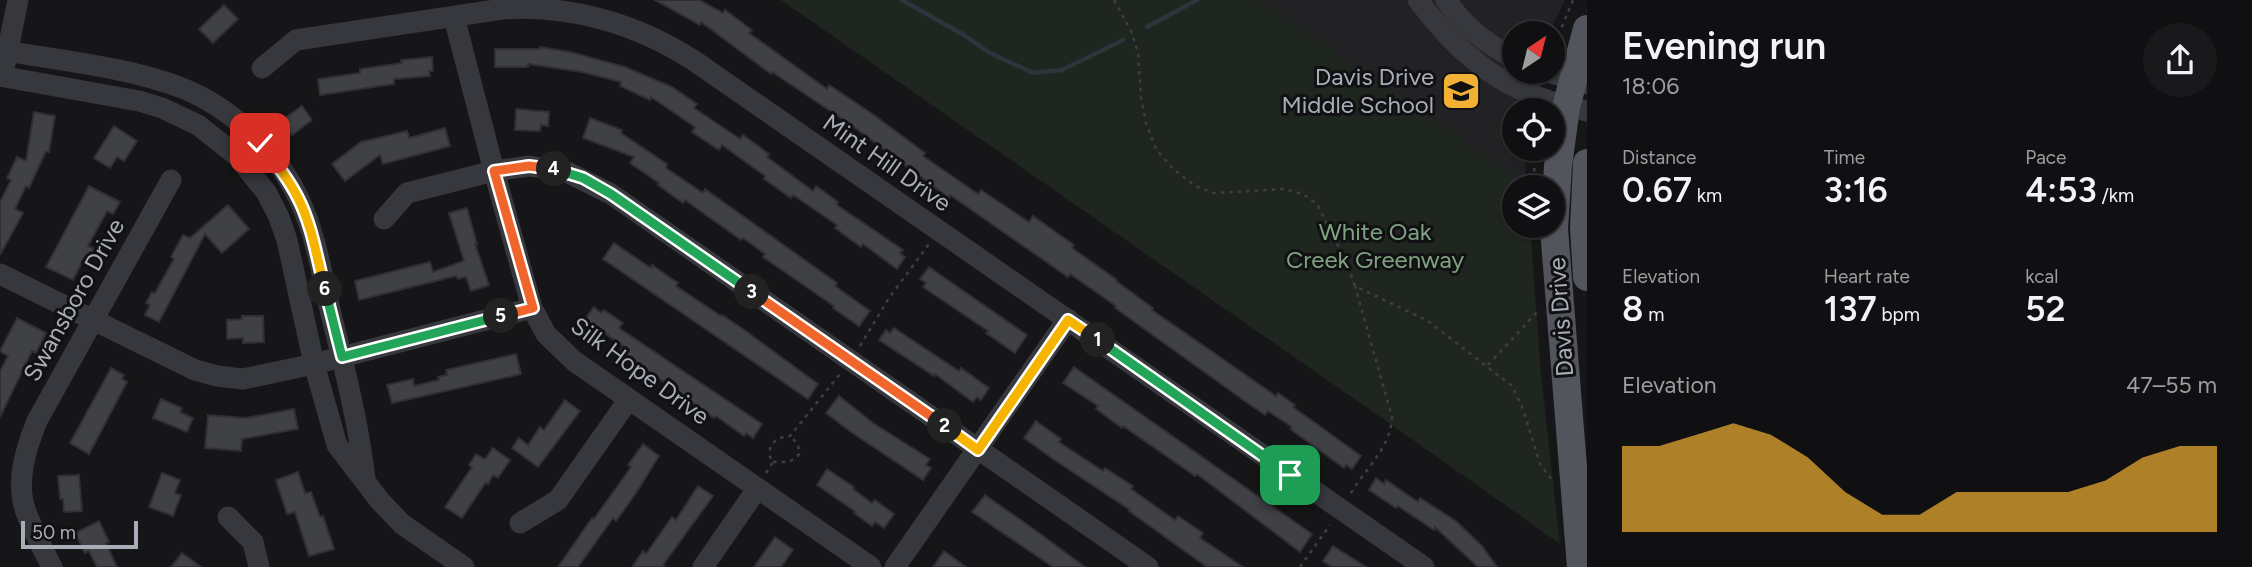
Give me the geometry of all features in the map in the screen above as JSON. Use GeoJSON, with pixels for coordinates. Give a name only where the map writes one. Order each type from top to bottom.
{"type":"FeatureCollection","features":[{"type":"Feature","properties":{"kind":"main road","name":"Davis Drive"},"geometry":{"type":"LineString","coordinates":[[1581,567],[1555,229],[1558,166],[1587,29]]}},
{"type":"Feature","properties":{"kind":"main road","name":"Davis Drive"},"geometry":{"type":"LineString","coordinates":[[1587,163],[1584,228],[1587,277]]}},
{"type":"Feature","properties":{"kind":"street"},"geometry":{"type":"LineString","coordinates":[[18,0],[4,51],[1,76],[139,101],[162,108],[198,125],[236,155],[265,192],[278,215],[287,240],[314,364],[337,445],[380,501],[402,524],[464,567]]}},
{"type":"Feature","properties":{"kind":"street"},"geometry":{"type":"LineString","coordinates":[[1418,0],[1443,33],[1470,58],[1522,91],[1572,91]]}},
{"type":"Feature","properties":{"kind":"street"},"geometry":{"type":"LineString","coordinates":[[1446,0],[1460,20],[1476,35],[1502,52]]}},
{"type":"Feature","properties":{"kind":"street","name":"Mint Hill Drive"},"geometry":{"type":"LineString","coordinates":[[262,68],[296,40],[502,9],[541,9],[597,18],[640,31],[693,60],[1424,567]]}},
{"type":"Feature","properties":{"kind":"street","name":"Silk Hope Drive"},"geometry":{"type":"LineString","coordinates":[[454,17],[533,308],[546,334],[561,350],[629,399],[871,567]]}},
{"type":"Feature","properties":{"kind":"street"},"geometry":{"type":"LineString","coordinates":[[4,51],[153,78],[202,98],[240,123],[270,155],[299,199],[311,233],[361,442],[365,481]]}},
{"type":"Feature","properties":{"kind":"street"},"geometry":{"type":"LineString","coordinates":[[384,219],[407,193],[494,171],[529,166],[583,178],[611,194],[1148,567]]}},
{"type":"Feature","properties":{"kind":"street","name":"Swansboro Drive"},"geometry":{"type":"LineString","coordinates":[[52,567],[25,510],[22,489],[25,454],[37,421],[171,180]]}},
{"type":"Feature","properties":{"kind":"street"},"geometry":{"type":"LineString","coordinates":[[0,274],[195,370],[243,379],[314,364],[533,308]]}},
{"type":"Feature","properties":{"kind":"street"},"geometry":{"type":"LineString","coordinates":[[895,567],[1068,320]]}},
{"type":"Feature","properties":{"kind":"street"},"geometry":{"type":"LineString","coordinates":[[520,523],[558,500],[629,399]]}},
{"type":"Feature","properties":{"kind":"street"},"geometry":{"type":"LineString","coordinates":[[703,567],[757,489]]}},
{"type":"Feature","properties":{"kind":"street"},"geometry":{"type":"LineString","coordinates":[[228,517],[253,542],[259,567]]}},
{"type":"Feature","properties":{"kind":"path"},"geometry":{"type":"LineString","coordinates":[[1115,0],[1138,52],[1141,98],[1146,123],[1156,149],[1172,168],[1195,186],[1214,193],[1284,189],[1303,194],[1317,204],[1345,259],[1392,417],[1392,431],[1341,510]]}},
{"type":"Feature","properties":{"kind":"path"},"geometry":{"type":"LineString","coordinates":[[1564,21],[1573,0]]}},
{"type":"Feature","properties":{"kind":"path"},"geometry":{"type":"LineString","coordinates":[[1355,286],[1428,321],[1504,379],[1517,394],[1540,464],[1551,480],[1558,482]]}},
{"type":"Feature","properties":{"kind":"path"},"geometry":{"type":"LineString","coordinates":[[1487,366],[1545,303]]}},
{"type":"Feature","properties":{"kind":"path"},"geometry":{"type":"LineString","coordinates":[[773,462],[787,463],[800,453],[797,443],[790,436]]}},
{"type":"Feature","properties":{"kind":"path"},"geometry":{"type":"LineString","coordinates":[[1300,567],[1328,529]]}},
{"type":"Feature","properties":{"kind":"shaded area","name":"Davis Drive Middle School"},"geometry":{"type":"Polygon","coordinates":[[[1259,0],[1565,0],[1555,21],[1502,21],[1502,84],[1532,84],[1530,98],[1502,98],[1502,161],[1525,161],[1526,175],[1513,175],[1259,0]]]}},
{"type":"Feature","properties":{"kind":"green space","name":"White Oak Creek Greenway"},"geometry":{"type":"Polygon","coordinates":[[[781,0],[1261,0],[1513,175],[1502,175],[1502,238],[1531,238],[1541,374],[1560,544],[781,0]]]}},
{"type":"Feature","properties":{"kind":"building"},"geometry":{"type":"Polygon","coordinates":[[[655,0],[699,0],[723,13],[725,10],[752,30],[749,33],[827,89],[829,85],[874,115],[925,153],[923,156],[978,194],[981,190],[1029,222],[1033,216],[1074,245],[1072,248],[1117,280],[1153,308],[1152,310],[1276,396],[1278,393],[1361,456],[1352,469],[1346,465],[1344,468],[1290,429],[1292,427],[1268,411],[1265,415],[1115,308],[1116,306],[1070,274],[1068,277],[950,195],[949,198],[854,127],[772,72],[771,74],[701,22],[700,25],[655,0]]]}},
{"type":"Feature","properties":{"kind":"building"},"geometry":{"type":"Polygon","coordinates":[[[224,5],[238,19],[213,43],[199,29],[224,5]]]}},
{"type":"Feature","properties":{"kind":"building"},"geometry":{"type":"Polygon","coordinates":[[[540,47],[625,67],[672,87],[697,104],[694,108],[740,139],[743,135],[769,154],[767,157],[813,191],[816,186],[838,202],[837,205],[903,250],[900,253],[905,257],[897,269],[863,244],[861,247],[835,228],[837,225],[793,195],[791,198],[722,145],[719,150],[692,132],[695,127],[651,97],[650,100],[620,86],[621,82],[582,72],[528,64],[528,67],[495,67],[495,49],[540,47]]]}},
{"type":"Feature","properties":{"kind":"building"},"geometry":{"type":"Polygon","coordinates":[[[432,57],[433,71],[429,71],[430,76],[394,79],[394,84],[320,95],[318,79],[360,73],[360,69],[402,63],[401,60],[432,57]]]}},
{"type":"Feature","properties":{"kind":"building"},"geometry":{"type":"Polygon","coordinates":[[[302,106],[312,120],[292,135],[281,121],[302,106]]]}},
{"type":"Feature","properties":{"kind":"building"},"geometry":{"type":"Polygon","coordinates":[[[516,109],[549,112],[548,126],[541,125],[540,131],[515,130],[516,109]]]}},
{"type":"Feature","properties":{"kind":"building"},"geometry":{"type":"Polygon","coordinates":[[[34,112],[55,116],[49,152],[46,151],[29,188],[26,186],[15,209],[23,213],[0,255],[0,202],[11,180],[7,178],[17,157],[26,161],[34,112]]]}},
{"type":"Feature","properties":{"kind":"building"},"geometry":{"type":"Polygon","coordinates":[[[590,118],[622,130],[621,133],[667,164],[666,168],[703,193],[705,189],[837,283],[835,286],[870,311],[859,326],[763,257],[765,254],[743,238],[741,240],[685,200],[683,203],[658,185],[659,183],[630,163],[634,157],[583,138],[590,118]]]}},
{"type":"Feature","properties":{"kind":"building"},"geometry":{"type":"Polygon","coordinates":[[[114,126],[137,141],[124,161],[117,157],[110,168],[94,158],[114,126]]]}},
{"type":"Feature","properties":{"kind":"building"},"geometry":{"type":"Polygon","coordinates":[[[445,128],[450,146],[383,164],[380,155],[345,181],[332,164],[361,142],[407,131],[409,138],[445,128]]]}},
{"type":"Feature","properties":{"kind":"building"},"geometry":{"type":"Polygon","coordinates":[[[89,186],[120,202],[113,214],[107,211],[88,246],[95,249],[88,263],[83,260],[73,280],[46,267],[89,186]]]}},
{"type":"Feature","properties":{"kind":"building"},"geometry":{"type":"Polygon","coordinates":[[[228,205],[249,229],[222,253],[205,234],[159,322],[145,315],[150,305],[146,303],[152,292],[155,293],[174,259],[171,257],[183,235],[190,238],[228,205]]]}},
{"type":"Feature","properties":{"kind":"building"},"geometry":{"type":"Polygon","coordinates":[[[467,208],[475,244],[489,285],[471,291],[466,277],[458,279],[456,276],[359,300],[355,281],[430,262],[433,272],[464,261],[449,213],[467,208]]]}},
{"type":"Feature","properties":{"kind":"building"},"geometry":{"type":"Polygon","coordinates":[[[614,243],[651,268],[652,265],[678,283],[676,286],[743,329],[818,384],[808,399],[603,259],[614,243]]]}},
{"type":"Feature","properties":{"kind":"building"},"geometry":{"type":"Polygon","coordinates":[[[929,267],[1027,335],[1015,353],[986,333],[988,331],[923,287],[926,283],[920,279],[929,267]]]}},
{"type":"Feature","properties":{"kind":"building"},"geometry":{"type":"Polygon","coordinates":[[[594,307],[601,313],[604,310],[623,323],[619,328],[762,424],[753,438],[746,433],[744,436],[716,416],[714,418],[620,351],[623,346],[596,327],[593,331],[582,323],[594,307]]]}},
{"type":"Feature","properties":{"kind":"building"},"geometry":{"type":"Polygon","coordinates":[[[242,316],[263,316],[264,342],[243,343],[243,338],[227,339],[227,320],[242,319],[242,316]]]}},
{"type":"Feature","properties":{"kind":"building"},"geometry":{"type":"Polygon","coordinates":[[[17,318],[46,333],[36,353],[32,351],[0,417],[0,371],[8,356],[0,351],[17,318]]]}},
{"type":"Feature","properties":{"kind":"building"},"geometry":{"type":"Polygon","coordinates":[[[894,328],[989,388],[981,400],[977,397],[973,402],[935,374],[934,376],[879,340],[886,330],[890,333],[894,328]]]}},
{"type":"Feature","properties":{"kind":"building"},"geometry":{"type":"Polygon","coordinates":[[[516,354],[521,374],[392,403],[387,385],[413,379],[414,386],[439,380],[438,377],[447,375],[446,370],[516,354]]]}},
{"type":"Feature","properties":{"kind":"building"},"geometry":{"type":"Polygon","coordinates":[[[1074,367],[1312,534],[1300,552],[1197,474],[1195,476],[1123,426],[1122,428],[1096,409],[1098,406],[1063,383],[1074,367]]]}},
{"type":"Feature","properties":{"kind":"building"},"geometry":{"type":"Polygon","coordinates":[[[111,368],[124,375],[122,379],[127,382],[89,454],[70,443],[111,368]]]}},
{"type":"Feature","properties":{"kind":"building"},"geometry":{"type":"Polygon","coordinates":[[[839,396],[873,423],[930,459],[926,465],[931,468],[923,480],[826,413],[839,396]]]}},
{"type":"Feature","properties":{"kind":"building"},"geometry":{"type":"Polygon","coordinates":[[[161,399],[182,408],[180,412],[193,418],[187,432],[153,418],[161,399]]]}},
{"type":"Feature","properties":{"kind":"building"},"geometry":{"type":"Polygon","coordinates":[[[565,400],[580,411],[538,467],[512,448],[519,438],[528,445],[540,427],[544,430],[565,400]]]}},
{"type":"Feature","properties":{"kind":"building"},"geometry":{"type":"Polygon","coordinates":[[[294,409],[298,429],[242,439],[241,451],[205,448],[208,415],[246,418],[294,409]]]}},
{"type":"Feature","properties":{"kind":"building"},"geometry":{"type":"Polygon","coordinates":[[[1036,421],[1061,439],[1059,442],[1103,471],[1105,468],[1133,486],[1131,489],[1175,520],[1178,516],[1203,533],[1200,538],[1243,567],[1207,567],[1130,510],[1056,461],[1024,438],[1036,421]]]}},
{"type":"Feature","properties":{"kind":"building"},"geometry":{"type":"Polygon","coordinates":[[[643,444],[659,456],[636,493],[616,521],[613,518],[578,567],[558,567],[631,467],[628,465],[643,444]]]}},
{"type":"Feature","properties":{"kind":"building"},"geometry":{"type":"Polygon","coordinates":[[[493,448],[510,460],[498,478],[493,475],[488,484],[486,482],[462,518],[445,507],[472,467],[469,465],[476,454],[485,459],[493,448]]]}},
{"type":"Feature","properties":{"kind":"building"},"geometry":{"type":"Polygon","coordinates":[[[827,469],[872,503],[875,500],[894,514],[884,528],[875,522],[872,526],[817,485],[827,469]]]}},
{"type":"Feature","properties":{"kind":"building"},"geometry":{"type":"Polygon","coordinates":[[[298,472],[305,493],[311,492],[320,517],[323,516],[334,549],[309,556],[295,512],[287,514],[276,480],[298,472]]]}},
{"type":"Feature","properties":{"kind":"building"},"geometry":{"type":"Polygon","coordinates":[[[162,473],[180,480],[175,493],[181,495],[173,516],[149,507],[162,473]]]}},
{"type":"Feature","properties":{"kind":"building"},"geometry":{"type":"Polygon","coordinates":[[[79,475],[82,511],[64,512],[58,476],[79,475]]]}},
{"type":"Feature","properties":{"kind":"building"},"geometry":{"type":"Polygon","coordinates":[[[1376,478],[1384,484],[1386,480],[1418,502],[1420,498],[1456,521],[1482,546],[1497,567],[1478,567],[1435,527],[1434,530],[1369,490],[1376,478]]]}},
{"type":"Feature","properties":{"kind":"building"},"geometry":{"type":"Polygon","coordinates":[[[698,486],[713,496],[663,565],[665,567],[632,567],[643,551],[646,554],[672,517],[676,520],[698,486]]]}},
{"type":"Feature","properties":{"kind":"building"},"geometry":{"type":"Polygon","coordinates":[[[985,495],[1085,567],[1053,567],[972,512],[985,495]]]}},
{"type":"Feature","properties":{"kind":"building"},"geometry":{"type":"Polygon","coordinates":[[[99,521],[117,567],[97,567],[89,551],[85,553],[75,533],[99,521]]]}},
{"type":"Feature","properties":{"kind":"building"},"geometry":{"type":"Polygon","coordinates":[[[775,537],[793,550],[781,567],[754,567],[775,537]]]}},
{"type":"Feature","properties":{"kind":"building"},"geometry":{"type":"Polygon","coordinates":[[[1333,546],[1366,567],[1332,567],[1323,561],[1333,546]]]}},
{"type":"Feature","properties":{"kind":"building"},"geometry":{"type":"Polygon","coordinates":[[[944,551],[966,567],[933,567],[944,551]]]}},
{"type":"Feature","properties":{"kind":"building"},"geometry":{"type":"Polygon","coordinates":[[[182,553],[201,567],[171,567],[182,553]]]}},
{"type":"Feature","properties":{"kind":"waterway"},"geometry":{"type":"LineString","coordinates":[[902,0],[990,53],[1033,73],[1062,70],[1123,40]]}},
{"type":"Feature","properties":{"kind":"waterway"},"geometry":{"type":"LineString","coordinates":[[1147,27],[1197,0]]}},
{"type":"Feature","properties":{"kind":"place","name":"Davis Drive Middle School"},"geometry":{"type":"Point","coordinates":[1461,91]}},
{"type":"Feature","properties":{"kind":"route"},"geometry":{"type":"LineString","coordinates":[[260,143],[285,175],[306,217],[342,357],[533,308],[494,171],[529,166],[567,172],[611,194],[978,450],[1068,320],[1290,475]]}}]}
